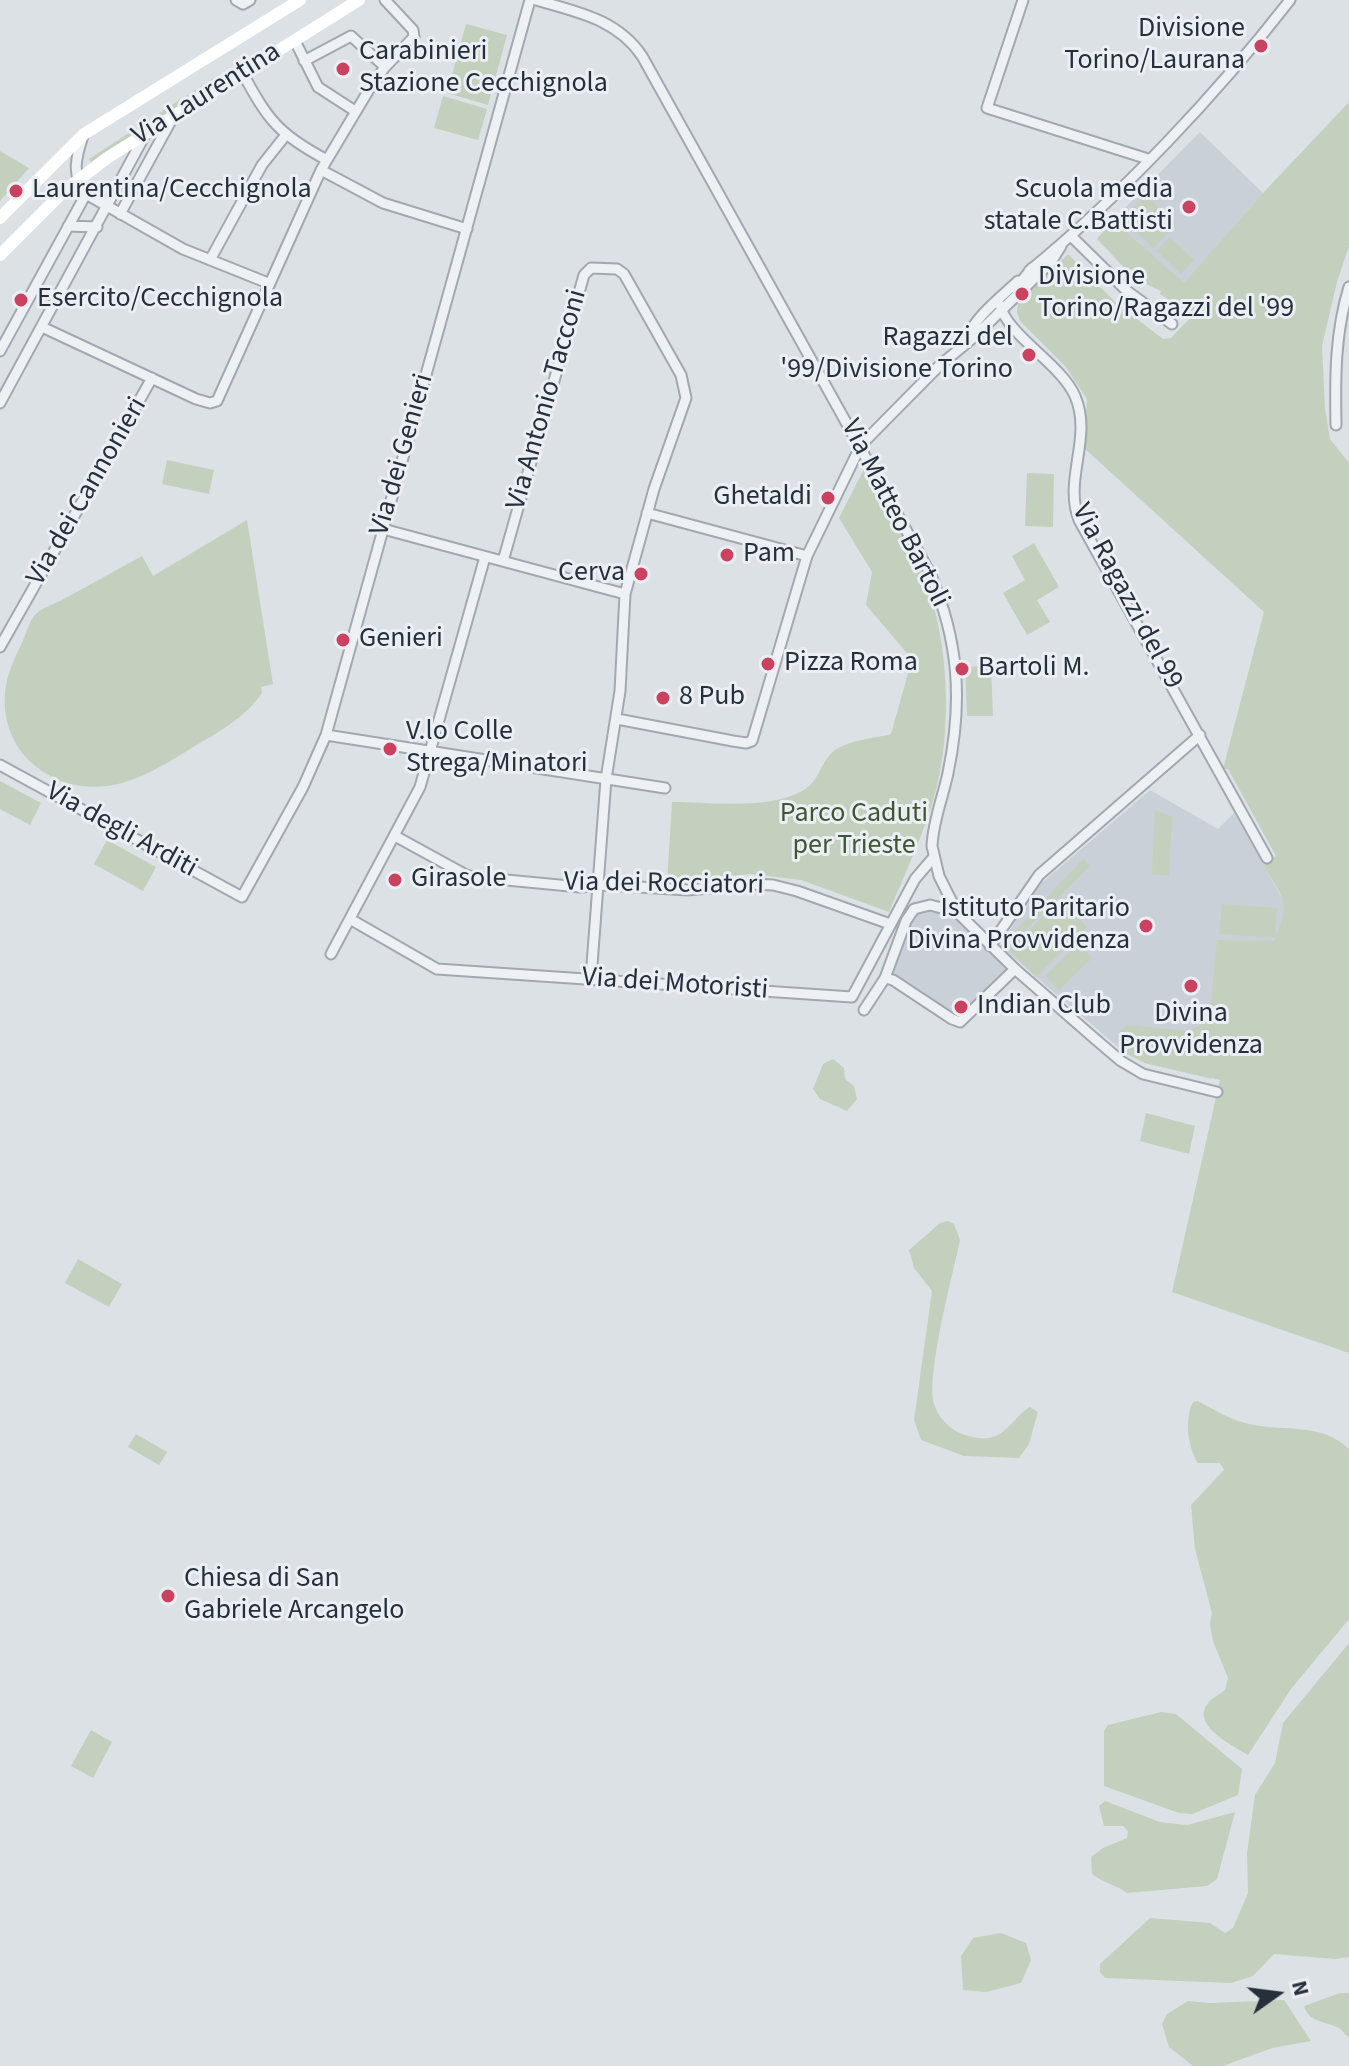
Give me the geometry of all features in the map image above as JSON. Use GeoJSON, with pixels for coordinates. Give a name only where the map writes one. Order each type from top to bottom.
{"type":"FeatureCollection","features":[{"type":"Feature","properties":{"kind":"main road","name":"Via Laurentina"},"geometry":{"type":"LineString","coordinates":[[0,218],[84,134],[300,0]]}},
{"type":"Feature","properties":{"kind":"main road","name":"Via Laurentina"},"geometry":{"type":"LineString","coordinates":[[0,255],[78,180],[175,114],[359,0]]}},
{"type":"Feature","properties":{"kind":"street"},"geometry":{"type":"LineString","coordinates":[[236,0],[243,4],[250,0]]}},
{"type":"Feature","properties":{"kind":"street"},"geometry":{"type":"LineString","coordinates":[[338,14],[339,0]]}},
{"type":"Feature","properties":{"kind":"street"},"geometry":{"type":"LineString","coordinates":[[42,327],[196,399],[210,403],[217,401],[324,165],[385,67],[414,37],[415,32],[385,0]]}},
{"type":"Feature","properties":{"kind":"street","name":"Via dei Genieri"},"geometry":{"type":"LineString","coordinates":[[242,897],[308,779],[326,735],[533,0]]}},
{"type":"Feature","properties":{"kind":"street","name":"Via Matteo Bartoli"},"geometry":{"type":"LineString","coordinates":[[533,0],[604,20],[619,29],[638,49],[930,573],[943,608],[954,654],[958,692],[953,748],[933,831],[933,858],[951,903],[1015,969],[1132,1067],[1143,1074],[1217,1092]]}},
{"type":"Feature","properties":{"kind":"street"},"geometry":{"type":"LineString","coordinates":[[1023,0],[987,108],[1148,159]]}},
{"type":"Feature","properties":{"kind":"street"},"geometry":{"type":"LineString","coordinates":[[966,341],[990,308],[1032,268],[1061,246],[1148,159],[1252,48],[1290,0]]}},
{"type":"Feature","properties":{"kind":"street"},"geometry":{"type":"LineString","coordinates":[[304,61],[351,36],[385,67]]}},
{"type":"Feature","properties":{"kind":"street"},"geometry":{"type":"LineString","coordinates":[[295,41],[321,89],[355,111]]}},
{"type":"Feature","properties":{"kind":"street"},"geometry":{"type":"LineString","coordinates":[[242,72],[271,121],[285,136],[324,165],[389,206],[467,229]]}},
{"type":"Feature","properties":{"kind":"street"},"geometry":{"type":"LineString","coordinates":[[120,214],[175,114]]}},
{"type":"Feature","properties":{"kind":"street"},"geometry":{"type":"LineString","coordinates":[[0,403],[147,132]]}},
{"type":"Feature","properties":{"kind":"street"},"geometry":{"type":"LineString","coordinates":[[84,134],[76,159],[78,180],[86,194],[210,260],[268,283]]}},
{"type":"Feature","properties":{"kind":"street"},"geometry":{"type":"LineString","coordinates":[[210,260],[262,165],[285,136]]}},
{"type":"Feature","properties":{"kind":"street"},"geometry":{"type":"LineString","coordinates":[[0,351],[86,194]]}},
{"type":"Feature","properties":{"kind":"street"},"geometry":{"type":"LineString","coordinates":[[68,226],[97,227]]}},
{"type":"Feature","properties":{"kind":"street"},"geometry":{"type":"LineString","coordinates":[[1071,236],[1127,291],[1172,324]]}},
{"type":"Feature","properties":{"kind":"street"},"geometry":{"type":"LineString","coordinates":[[617,719],[733,741],[752,741],[807,556],[861,445],[1051,262],[1061,246]]}},
{"type":"Feature","properties":{"kind":"street"},"geometry":{"type":"LineString","coordinates":[[1002,310],[1000,305],[1032,268]]}},
{"type":"Feature","properties":{"kind":"street","name":"Via Antonio Tacconi"},"geometry":{"type":"LineString","coordinates":[[503,561],[583,277],[589,269],[617,269],[622,272],[681,375],[685,402],[647,513]]}},
{"type":"Feature","properties":{"kind":"street"},"geometry":{"type":"LineString","coordinates":[[1336,425],[1335,354],[1338,327],[1349,287]]}},
{"type":"Feature","properties":{"kind":"street","name":"Via Ragazzi del 99"},"geometry":{"type":"LineString","coordinates":[[1002,310],[1065,379],[1076,399],[1081,430],[1072,486],[1076,511],[1267,858]]}},
{"type":"Feature","properties":{"kind":"street","name":"Via dei Cannonieri"},"geometry":{"type":"LineString","coordinates":[[0,647],[152,378]]}},
{"type":"Feature","properties":{"kind":"street"},"geometry":{"type":"LineString","coordinates":[[591,978],[606,779],[617,719],[625,594],[647,513],[807,556]]}},
{"type":"Feature","properties":{"kind":"street"},"geometry":{"type":"LineString","coordinates":[[383,529],[625,594]]}},
{"type":"Feature","properties":{"kind":"street"},"geometry":{"type":"LineString","coordinates":[[331,954],[420,787],[485,557]]}},
{"type":"Feature","properties":{"kind":"street"},"geometry":{"type":"LineString","coordinates":[[326,735],[665,788]]}},
{"type":"Feature","properties":{"kind":"street"},"geometry":{"type":"LineString","coordinates":[[990,946],[1039,875],[1200,735]]}},
{"type":"Feature","properties":{"kind":"street","name":"Via degli Arditi"},"geometry":{"type":"LineString","coordinates":[[0,765],[242,897]]}},
{"type":"Feature","properties":{"kind":"street","name":"Via dei Rocciatori"},"geometry":{"type":"LineString","coordinates":[[395,836],[466,875],[599,887],[688,890],[773,885],[890,924]]}},
{"type":"Feature","properties":{"kind":"street","name":"Via dei Motoristi"},"geometry":{"type":"LineString","coordinates":[[350,919],[437,969],[852,997],[915,879],[933,858]]}},
{"type":"Feature","properties":{"kind":"street"},"geometry":{"type":"LineString","coordinates":[[864,1010],[885,978],[906,921],[914,909],[930,905],[957,912]]}},
{"type":"Feature","properties":{"kind":"street"},"geometry":{"type":"LineString","coordinates":[[885,978],[960,1022],[1015,969]]}},
{"type":"Feature","properties":{"kind":"shaded area","name":"Scuola media statale C.Battisti"},"geometry":{"type":"Polygon","coordinates":[[[1200,132],[1263,193],[1184,284],[1113,220],[1200,132]]]}},
{"type":"Feature","properties":{"kind":"shaded area","name":"Istituto Paritario Divina Provvidenza"},"geometry":{"type":"Polygon","coordinates":[[[1150,790],[1218,829],[1234,813],[1285,903],[1286,910],[1274,941],[1211,1079],[1145,1063],[1125,1053],[1000,946],[1036,888],[1150,790]]]}},
{"type":"Feature","properties":{"kind":"shaded area"},"geometry":{"type":"Polygon","coordinates":[[[929,907],[956,915],[1010,969],[961,1019],[889,975],[917,911],[929,907]]]}},
{"type":"Feature","properties":{"kind":"green space"},"geometry":{"type":"Polygon","coordinates":[[[466,24],[507,35],[488,105],[447,93],[466,24]]]}},
{"type":"Feature","properties":{"kind":"green space"},"geometry":{"type":"Polygon","coordinates":[[[218,75],[220,79],[91,162],[89,159],[218,75]]]}},
{"type":"Feature","properties":{"kind":"green space"},"geometry":{"type":"Polygon","coordinates":[[[443,96],[487,109],[478,140],[434,128],[443,96]]]}},
{"type":"Feature","properties":{"kind":"green space"},"geometry":{"type":"Polygon","coordinates":[[[1349,102],[1349,246],[1322,346],[1330,439],[1349,463],[1349,1353],[1172,1292],[1220,1080],[1145,1063],[1125,1053],[1131,1043],[1118,1033],[1126,1025],[1188,1031],[1209,1021],[1217,940],[1274,941],[1275,938],[1219,934],[1222,904],[1277,908],[1275,937],[1280,925],[1284,907],[1280,892],[1263,865],[1276,856],[1228,769],[1223,769],[1264,612],[1084,448],[1087,399],[1065,366],[1020,321],[1017,312],[1018,303],[1068,254],[1116,303],[1163,339],[1171,338],[1189,319],[1188,312],[1160,294],[1161,291],[1135,279],[1097,239],[1113,220],[1184,283],[1349,102]]]}},
{"type":"Feature","properties":{"kind":"green space"},"geometry":{"type":"Polygon","coordinates":[[[0,151],[29,168],[0,201],[0,151]]]}},
{"type":"Feature","properties":{"kind":"green space"},"geometry":{"type":"Polygon","coordinates":[[[1146,195],[1176,224],[1153,248],[1123,219],[1146,195]]]}},
{"type":"Feature","properties":{"kind":"green space"},"geometry":{"type":"Polygon","coordinates":[[[1170,237],[1194,260],[1181,274],[1157,251],[1170,237]]]}},
{"type":"Feature","properties":{"kind":"green space"},"geometry":{"type":"Polygon","coordinates":[[[167,460],[214,470],[209,494],[162,484],[167,460]]]}},
{"type":"Feature","properties":{"kind":"green space","name":"Parco Caduti per Trieste"},"geometry":{"type":"Polygon","coordinates":[[[864,469],[901,531],[931,596],[946,683],[944,743],[934,798],[889,912],[801,880],[751,874],[667,882],[672,802],[739,804],[788,797],[811,784],[833,751],[857,741],[891,734],[912,659],[866,605],[872,572],[839,518],[864,469]]]}},
{"type":"Feature","properties":{"kind":"green space"},"geometry":{"type":"Polygon","coordinates":[[[1027,473],[1054,474],[1053,527],[1025,526],[1027,473]]]}},
{"type":"Feature","properties":{"kind":"green space"},"geometry":{"type":"Polygon","coordinates":[[[247,520],[273,684],[261,687],[262,693],[255,702],[232,723],[166,764],[134,779],[92,787],[52,777],[35,766],[12,735],[6,716],[5,694],[11,668],[35,615],[142,556],[153,576],[247,520]]]}},
{"type":"Feature","properties":{"kind":"green space"},"geometry":{"type":"Polygon","coordinates":[[[1034,543],[1059,587],[1037,600],[1050,622],[1027,635],[1003,593],[1025,580],[1012,556],[1034,543]]]}},
{"type":"Feature","properties":{"kind":"green space"},"geometry":{"type":"Polygon","coordinates":[[[991,666],[993,716],[967,716],[965,667],[991,666]]]}},
{"type":"Feature","properties":{"kind":"green space"},"geometry":{"type":"Polygon","coordinates":[[[0,781],[41,803],[30,825],[0,809],[0,781]]]}},
{"type":"Feature","properties":{"kind":"green space"},"geometry":{"type":"Polygon","coordinates":[[[1155,810],[1172,817],[1169,876],[1152,874],[1155,810]]]}},
{"type":"Feature","properties":{"kind":"green space"},"geometry":{"type":"Polygon","coordinates":[[[107,840],[156,867],[143,891],[94,864],[107,840]]]}},
{"type":"Feature","properties":{"kind":"green space"},"geometry":{"type":"Polygon","coordinates":[[[1083,859],[1090,866],[1018,938],[1013,933],[1083,859]]]}},
{"type":"Feature","properties":{"kind":"green space"},"geometry":{"type":"Polygon","coordinates":[[[1061,898],[1087,927],[1036,977],[1009,950],[1061,898]]]}},
{"type":"Feature","properties":{"kind":"green space"},"geometry":{"type":"Polygon","coordinates":[[[1078,943],[1092,958],[1059,990],[1045,976],[1078,943]]]}},
{"type":"Feature","properties":{"kind":"green space"},"geometry":{"type":"Polygon","coordinates":[[[833,1059],[844,1068],[845,1079],[854,1086],[857,1099],[847,1111],[820,1099],[813,1089],[823,1064],[833,1059]]]}},
{"type":"Feature","properties":{"kind":"green space"},"geometry":{"type":"Polygon","coordinates":[[[1146,1113],[1195,1126],[1189,1154],[1140,1141],[1146,1113]]]}},
{"type":"Feature","properties":{"kind":"green space"},"geometry":{"type":"Polygon","coordinates":[[[948,1221],[954,1224],[960,1240],[937,1348],[934,1404],[941,1418],[953,1429],[980,1438],[994,1437],[1030,1407],[1038,1412],[1029,1444],[1019,1458],[964,1456],[921,1440],[914,1420],[932,1291],[914,1268],[909,1250],[940,1223],[948,1221]]]}},
{"type":"Feature","properties":{"kind":"green space"},"geometry":{"type":"Polygon","coordinates":[[[78,1259],[122,1284],[109,1307],[65,1283],[78,1259]]]}},
{"type":"Feature","properties":{"kind":"green space"},"geometry":{"type":"Polygon","coordinates":[[[1198,1401],[1242,1422],[1314,1431],[1349,1449],[1349,1619],[1291,1689],[1248,1755],[1224,1741],[1205,1720],[1204,1711],[1208,1703],[1225,1690],[1228,1678],[1213,1641],[1212,1613],[1195,1549],[1191,1505],[1224,1470],[1220,1463],[1198,1463],[1192,1449],[1188,1433],[1190,1409],[1193,1402],[1198,1401]]]}},
{"type":"Feature","properties":{"kind":"green space"},"geometry":{"type":"Polygon","coordinates":[[[136,1434],[167,1452],[159,1465],[128,1447],[136,1434]]]}},
{"type":"Feature","properties":{"kind":"green space"},"geometry":{"type":"Polygon","coordinates":[[[1349,1643],[1349,1957],[1335,1959],[1274,1954],[1253,1976],[1231,1983],[1105,1978],[1100,1972],[1100,1964],[1150,1918],[1210,1923],[1225,1933],[1233,1928],[1248,1893],[1247,1853],[1255,1795],[1275,1763],[1283,1723],[1349,1643]]]}},
{"type":"Feature","properties":{"kind":"green space"},"geometry":{"type":"Polygon","coordinates":[[[1161,1712],[1176,1714],[1242,1769],[1238,1795],[1192,1814],[1179,1813],[1104,1786],[1104,1731],[1108,1725],[1161,1712]]]}},
{"type":"Feature","properties":{"kind":"green space"},"geometry":{"type":"Polygon","coordinates":[[[91,1730],[112,1742],[93,1778],[71,1766],[91,1730]]]}},
{"type":"Feature","properties":{"kind":"green space"},"geometry":{"type":"Polygon","coordinates":[[[1105,1801],[1160,1822],[1187,1825],[1235,1812],[1217,1879],[1207,1886],[1127,1893],[1096,1877],[1092,1874],[1091,1857],[1127,1838],[1128,1831],[1123,1826],[1104,1826],[1099,1806],[1105,1801]]]}},
{"type":"Feature","properties":{"kind":"green space"},"geometry":{"type":"Polygon","coordinates":[[[1001,1933],[1026,1943],[1031,1960],[1021,1983],[986,1992],[963,1990],[961,1956],[973,1938],[1001,1933]]]}},
{"type":"Feature","properties":{"kind":"green space"},"geometry":{"type":"Polygon","coordinates":[[[1340,1993],[1349,1993],[1349,2038],[1339,2028],[1314,2019],[1304,2006],[1340,1993]]]}},
{"type":"Feature","properties":{"kind":"green space"},"geometry":{"type":"Polygon","coordinates":[[[1284,2000],[1311,2041],[1272,2048],[1223,2066],[1193,2066],[1169,2047],[1162,2024],[1167,2014],[1188,2001],[1284,2000]]]}},
{"type":"Feature","properties":{"kind":"place","name":"Divisione Torino/Laurana"},"geometry":{"type":"Point","coordinates":[1261,46]}},
{"type":"Feature","properties":{"kind":"place","name":"Carabinieri Stazione Cecchignola"},"geometry":{"type":"Point","coordinates":[343,69]}},
{"type":"Feature","properties":{"kind":"place","name":"Laurentina/Cecchignola"},"geometry":{"type":"Point","coordinates":[16,191]}},
{"type":"Feature","properties":{"kind":"place","name":"Scuola media statale C.Battisti"},"geometry":{"type":"Point","coordinates":[1189,207]}},
{"type":"Feature","properties":{"kind":"place","name":"Divisione Torino/Ragazzi del '99"},"geometry":{"type":"Point","coordinates":[1022,294]}},
{"type":"Feature","properties":{"kind":"place","name":"Esercito/Cecchignola"},"geometry":{"type":"Point","coordinates":[21,300]}},
{"type":"Feature","properties":{"kind":"place","name":"Ragazzi del '99/Divisione Torino"},"geometry":{"type":"Point","coordinates":[1029,355]}},
{"type":"Feature","properties":{"kind":"place","name":"Ghetaldi"},"geometry":{"type":"Point","coordinates":[828,498]}},
{"type":"Feature","properties":{"kind":"place","name":"Pam"},"geometry":{"type":"Point","coordinates":[727,555]}},
{"type":"Feature","properties":{"kind":"place","name":"Cerva"},"geometry":{"type":"Point","coordinates":[641,574]}},
{"type":"Feature","properties":{"kind":"place","name":"Genieri"},"geometry":{"type":"Point","coordinates":[343,640]}},
{"type":"Feature","properties":{"kind":"place","name":"Pizza Roma"},"geometry":{"type":"Point","coordinates":[768,664]}},
{"type":"Feature","properties":{"kind":"place","name":"Bartoli M."},"geometry":{"type":"Point","coordinates":[962,669]}},
{"type":"Feature","properties":{"kind":"place","name":"8 Pub"},"geometry":{"type":"Point","coordinates":[663,698]}},
{"type":"Feature","properties":{"kind":"place","name":"V.lo Colle Strega/Minatori"},"geometry":{"type":"Point","coordinates":[390,749]}},
{"type":"Feature","properties":{"kind":"place","name":"Girasole"},"geometry":{"type":"Point","coordinates":[395,880]}},
{"type":"Feature","properties":{"kind":"place","name":"Istituto Paritario Divina Provvidenza"},"geometry":{"type":"Point","coordinates":[1146,926]}},
{"type":"Feature","properties":{"kind":"place","name":"Divina Provvidenza"},"geometry":{"type":"Point","coordinates":[1191,986]}},
{"type":"Feature","properties":{"kind":"place","name":"Indian Club"},"geometry":{"type":"Point","coordinates":[961,1007]}},
{"type":"Feature","properties":{"kind":"place","name":"Chiesa di San Gabriele Arcangelo"},"geometry":{"type":"Point","coordinates":[168,1596]}}]}
